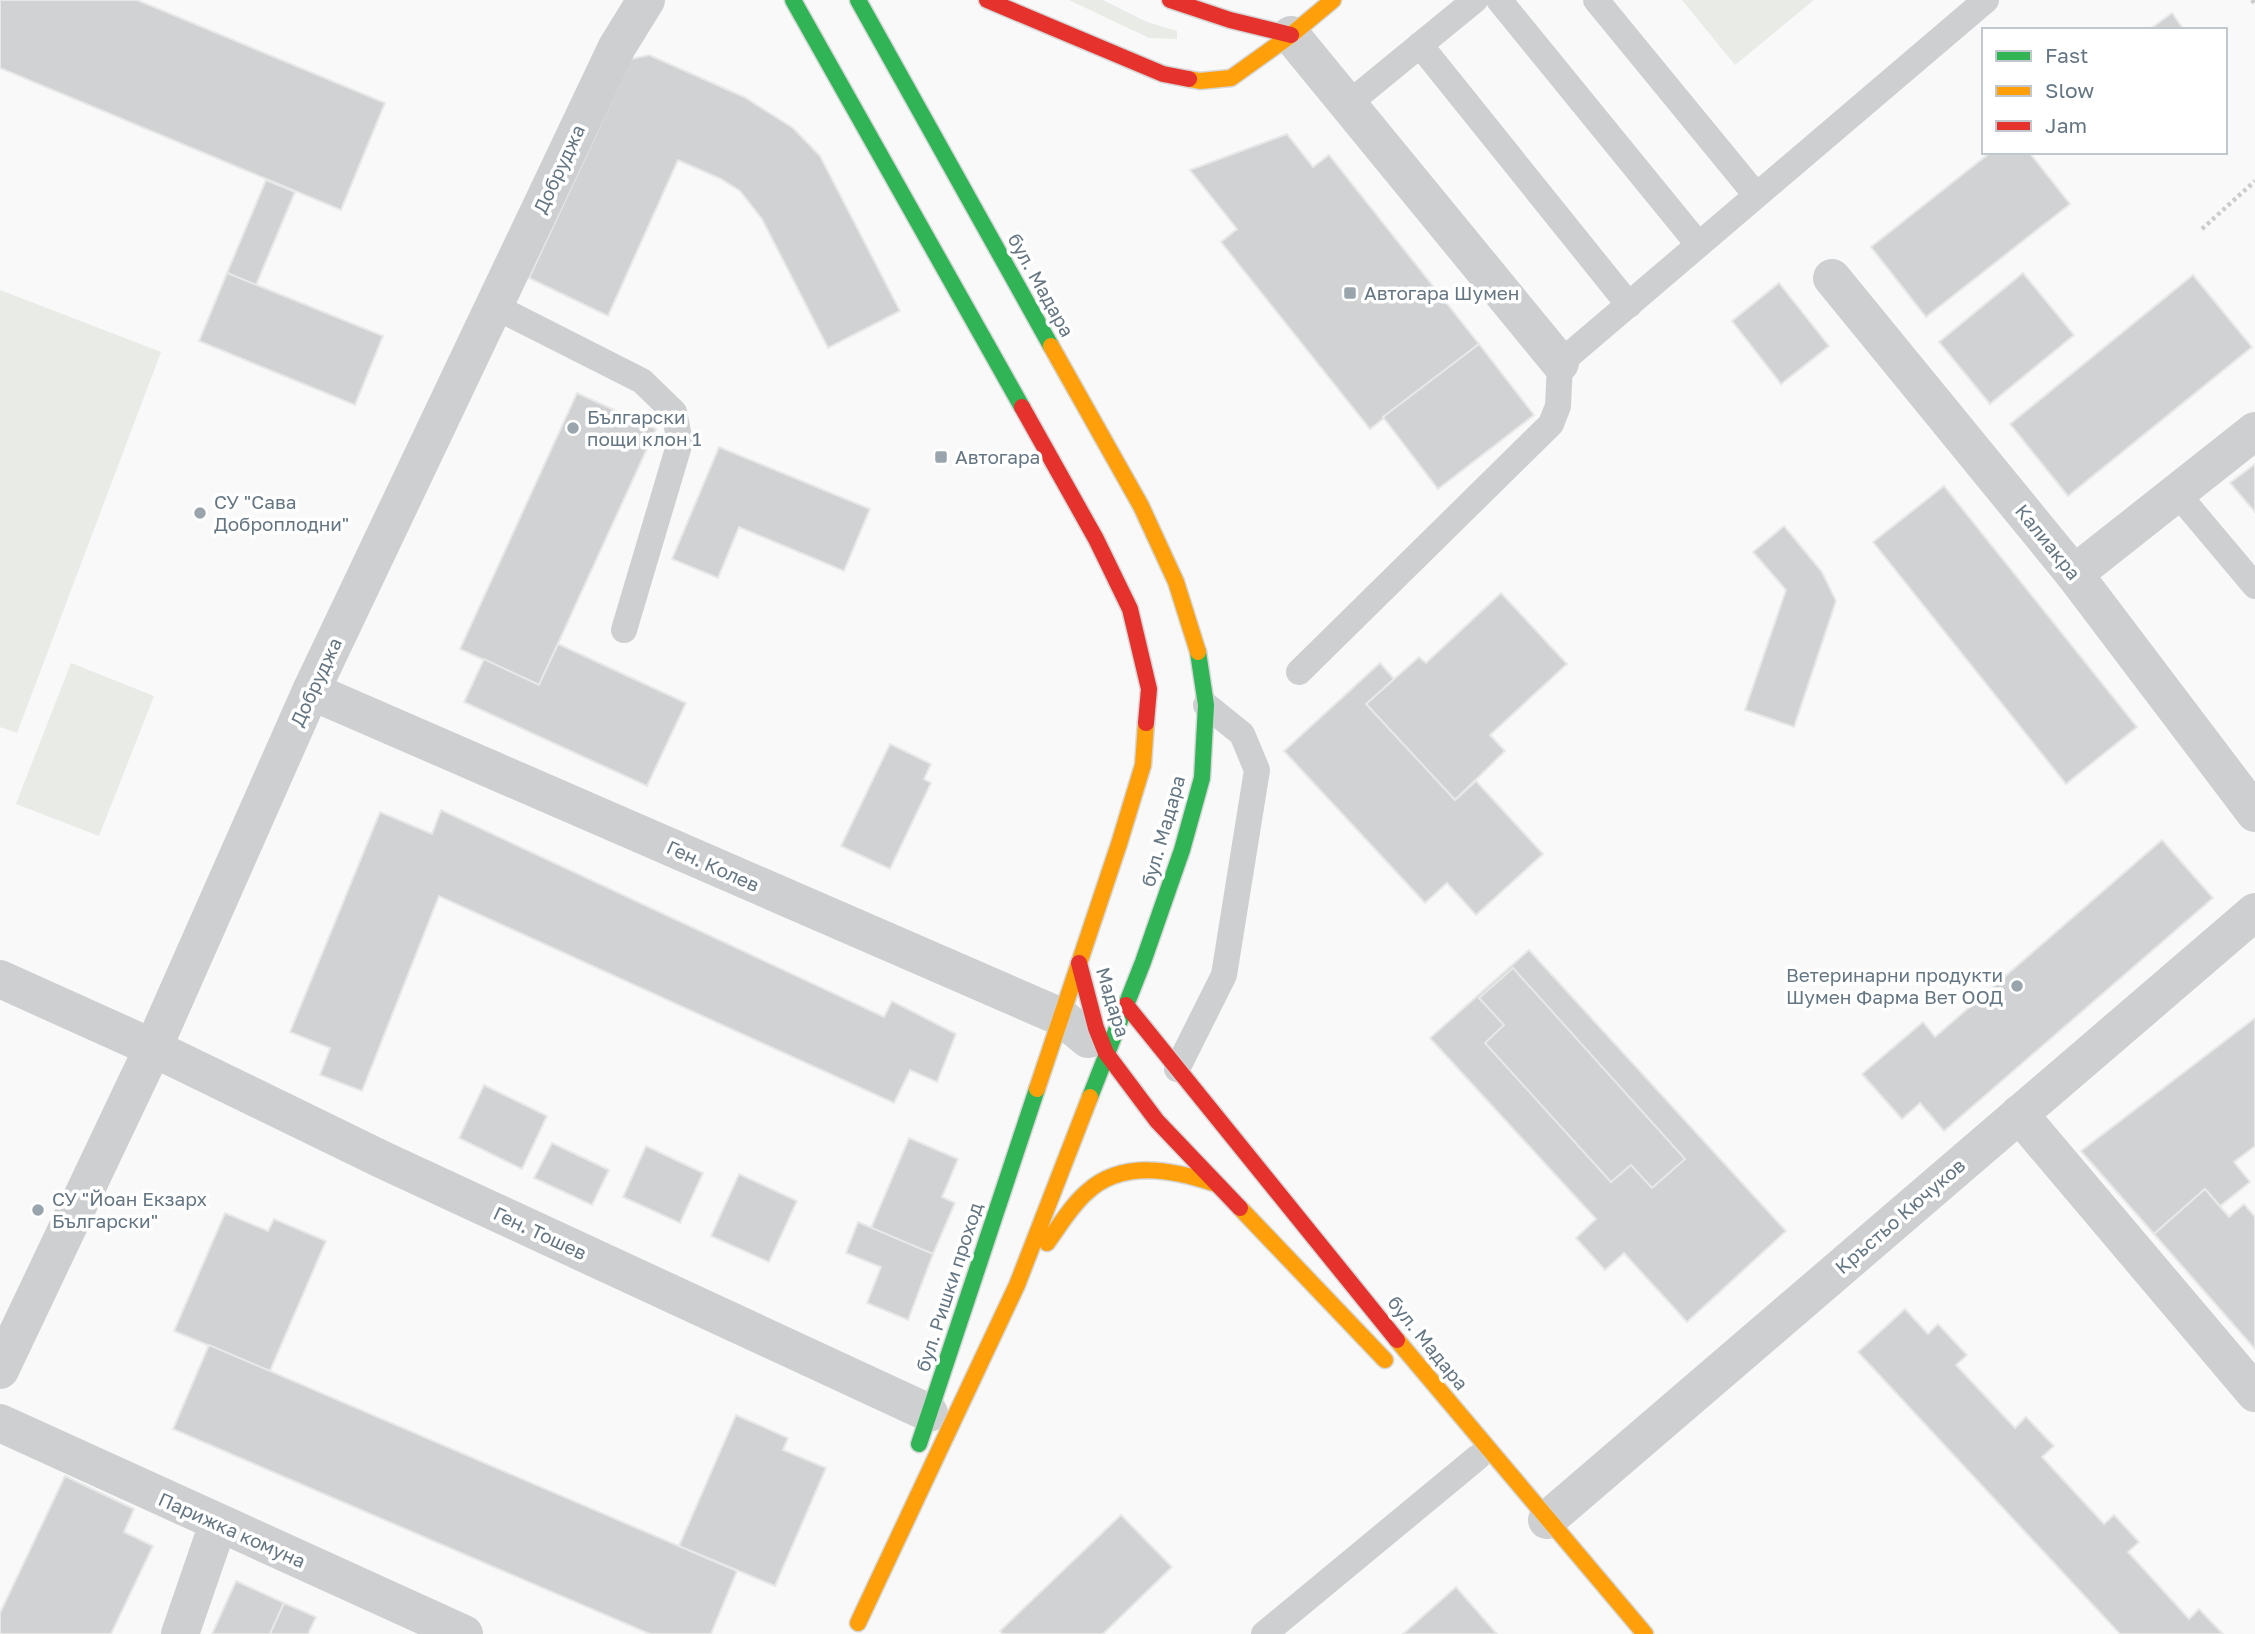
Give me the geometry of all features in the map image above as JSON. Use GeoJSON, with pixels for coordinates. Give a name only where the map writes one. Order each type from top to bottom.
{"type":"FeatureCollection","features":[{"type":"Feature","properties":{"kind":"main road","name":"бул. Мадара"},"geometry":{"type":"LineString","coordinates":[[793,0],[1096,539],[1130,609],[1149,689],[1143,765],[1079,964]]}},
{"type":"Feature","properties":{"kind":"main road","name":"бул. Мадара"},"geometry":{"type":"LineString","coordinates":[[858,0],[1141,506],[1176,582],[1197,645],[1206,705],[1202,778],[1182,850],[1126,1005],[1546,1520],[1645,1634]]}},
{"type":"Feature","properties":{"kind":"main road"},"geometry":{"type":"LineString","coordinates":[[987,0],[1163,74],[1200,81],[1231,78],[1291,35],[1333,0]]}},
{"type":"Feature","properties":{"kind":"main road"},"geometry":{"type":"LineString","coordinates":[[1170,0],[1230,22],[1291,35]]}},
{"type":"Feature","properties":{"kind":"main road","name":"Мадара"},"geometry":{"type":"LineString","coordinates":[[1075,1011],[1079,964]]}},
{"type":"Feature","properties":{"kind":"main road","name":"бул. Ришки проход"},"geometry":{"type":"LineString","coordinates":[[911,1466],[1075,1011],[1079,964]]}},
{"type":"Feature","properties":{"kind":"main road"},"geometry":{"type":"LineString","coordinates":[[856,1629],[1017,1285],[1126,1005],[1075,1011]]}},
{"type":"Feature","properties":{"kind":"main road"},"geometry":{"type":"LineString","coordinates":[[1107,1054],[1157,1121],[1394,1369]]}},
{"type":"Feature","properties":{"kind":"main road"},"geometry":{"type":"LineString","coordinates":[[1017,1285],[1076,1203],[1099,1182],[1133,1170],[1163,1170],[1216,1184]]}},
{"type":"Feature","properties":{"kind":"main road","name":"бул. Мадара"},"geometry":{"type":"LineString","coordinates":[[1450,1428],[1546,1520]]}},
{"type":"Feature","properties":{"kind":"main road"},"geometry":{"type":"LineString","coordinates":[[856,1629],[902,1492]]}},
{"type":"Feature","properties":{"kind":"street","name":"Добруджа"},"geometry":{"type":"LineString","coordinates":[[0,1370],[153,1048],[311,691],[617,47],[646,0]]}},
{"type":"Feature","properties":{"kind":"street"},"geometry":{"type":"LineString","coordinates":[[1291,35],[1560,363]]}},
{"type":"Feature","properties":{"kind":"street","name":"Калиакра"},"geometry":{"type":"LineString","coordinates":[[1832,278],[2074,574],[2255,813]]}},
{"type":"Feature","properties":{"kind":"street"},"geometry":{"type":"LineString","coordinates":[[2074,574],[2255,431]]}},
{"type":"Feature","properties":{"kind":"street","name":"Ген. Колев"},"geometry":{"type":"LineString","coordinates":[[311,691],[1075,1011],[1107,1054]]}},
{"type":"Feature","properties":{"kind":"street","name":"Кръстьо Кючуков"},"geometry":{"type":"LineString","coordinates":[[1546,1520],[2255,912]]}},
{"type":"Feature","properties":{"kind":"street","name":"Ген. Тошев"},"geometry":{"type":"LineString","coordinates":[[0,979],[153,1048],[383,1160],[929,1413]]}},
{"type":"Feature","properties":{"kind":"street"},"geometry":{"type":"LineString","coordinates":[[2019,1114],[2255,1393]]}},
{"type":"Feature","properties":{"kind":"street","name":"Парижка комуна"},"geometry":{"type":"LineString","coordinates":[[0,1423],[464,1634]]}},
{"type":"Feature","properties":{"kind":"street"},"geometry":{"type":"LineString","coordinates":[[180,1634],[218,1524]]}},
{"type":"Feature","properties":{"kind":"lane"},"geometry":{"type":"LineString","coordinates":[[1348,104],[1475,0]]}},
{"type":"Feature","properties":{"kind":"lane"},"geometry":{"type":"LineString","coordinates":[[1499,0],[1698,244]]}},
{"type":"Feature","properties":{"kind":"lane"},"geometry":{"type":"LineString","coordinates":[[1596,0],[1756,195]]}},
{"type":"Feature","properties":{"kind":"lane"},"geometry":{"type":"LineString","coordinates":[[1299,672],[1550,424],[1559,406],[1560,363],[1986,0]]}},
{"type":"Feature","properties":{"kind":"lane"},"geometry":{"type":"LineString","coordinates":[[1420,45],[1629,304]]}},
{"type":"Feature","properties":{"kind":"lane"},"geometry":{"type":"LineString","coordinates":[[494,306],[642,381],[674,412],[680,442],[624,630]]}},
{"type":"Feature","properties":{"kind":"lane"},"geometry":{"type":"LineString","coordinates":[[2176,492],[2255,586]]}},
{"type":"Feature","properties":{"kind":"lane"},"geometry":{"type":"LineString","coordinates":[[1177,1069],[1224,975],[1257,770],[1242,734],[1206,705]]}},
{"type":"Feature","properties":{"kind":"lane"},"geometry":{"type":"LineString","coordinates":[[1265,1634],[1478,1457]]}},
{"type":"Feature","properties":{"kind":"path"},"geometry":{"type":"LineString","coordinates":[[2252,0],[2255,4]]}},
{"type":"Feature","properties":{"kind":"path"},"geometry":{"type":"LineString","coordinates":[[2202,229],[2255,181]]}},
{"type":"Feature","properties":{"kind":"shaded area"},"geometry":{"type":"Polygon","coordinates":[[[1069,0],[1103,0],[1147,22],[1177,31],[1177,39],[1149,38],[1069,0]]]}},
{"type":"Feature","properties":{"kind":"shaded area"},"geometry":{"type":"Polygon","coordinates":[[[1682,0],[1814,0],[1735,65],[1682,0]]]}},
{"type":"Feature","properties":{"kind":"shaded area"},"geometry":{"type":"Polygon","coordinates":[[[0,290],[161,352],[17,733],[0,727],[0,290]]]}},
{"type":"Feature","properties":{"kind":"shaded area"},"geometry":{"type":"Polygon","coordinates":[[[71,663],[154,696],[99,836],[16,804],[71,663]]]}},
{"type":"Feature","properties":{"kind":"building"},"geometry":{"type":"Polygon","coordinates":[[[0,0],[137,0],[385,103],[341,210],[0,68],[0,0]]]}},
{"type":"Feature","properties":{"kind":"building"},"geometry":{"type":"Polygon","coordinates":[[[2172,13],[2183,28],[2152,28],[2172,13]]]}},
{"type":"Feature","properties":{"kind":"building"},"geometry":{"type":"Polygon","coordinates":[[[649,55],[744,97],[793,128],[820,156],[900,311],[828,348],[762,219],[740,191],[721,179],[678,160],[608,316],[529,278],[631,59],[649,55]]]}},
{"type":"Feature","properties":{"kind":"building","name":"Автогара Шумен"},"geometry":{"type":"Polygon","coordinates":[[[1287,134],[1313,167],[1329,155],[1479,344],[1370,429],[1221,242],[1237,229],[1190,170],[1287,134]]]}},
{"type":"Feature","properties":{"kind":"building"},"geometry":{"type":"Polygon","coordinates":[[[1988,154],[2031,154],[2070,204],[1926,317],[1871,247],[1988,154]]]}},
{"type":"Feature","properties":{"kind":"building"},"geometry":{"type":"Polygon","coordinates":[[[266,180],[295,192],[256,285],[227,273],[266,180]]]}},
{"type":"Feature","properties":{"kind":"building"},"geometry":{"type":"Polygon","coordinates":[[[227,273],[383,336],[355,405],[199,341],[227,273]]]}},
{"type":"Feature","properties":{"kind":"building"},"geometry":{"type":"Polygon","coordinates":[[[2023,273],[2074,335],[1990,404],[1939,342],[2023,273]]]}},
{"type":"Feature","properties":{"kind":"building"},"geometry":{"type":"Polygon","coordinates":[[[2193,275],[2252,347],[2068,496],[2010,424],[2193,275]]]}},
{"type":"Feature","properties":{"kind":"building"},"geometry":{"type":"Polygon","coordinates":[[[1779,283],[1829,346],[1781,384],[1732,321],[1779,283]]]}},
{"type":"Feature","properties":{"kind":"building"},"geometry":{"type":"Polygon","coordinates":[[[1479,344],[1534,415],[1438,489],[1383,417],[1479,344]]]}},
{"type":"Feature","properties":{"kind":"building"},"geometry":{"type":"Polygon","coordinates":[[[577,393],[656,429],[539,685],[460,649],[577,393]]]}},
{"type":"Feature","properties":{"kind":"building"},"geometry":{"type":"Polygon","coordinates":[[[719,447],[870,509],[844,571],[739,527],[718,578],[672,559],[719,447]]]}},
{"type":"Feature","properties":{"kind":"building"},"geometry":{"type":"Polygon","coordinates":[[[2255,464],[2255,512],[2230,483],[2255,464]]]}},
{"type":"Feature","properties":{"kind":"building"},"geometry":{"type":"Polygon","coordinates":[[[1944,486],[2137,727],[2066,784],[1873,542],[1944,486]]]}},
{"type":"Feature","properties":{"kind":"building"},"geometry":{"type":"Polygon","coordinates":[[[1784,526],[1822,572],[1836,601],[1794,727],[1745,710],[1786,590],[1753,552],[1784,526]]]}},
{"type":"Feature","properties":{"kind":"building"},"geometry":{"type":"Polygon","coordinates":[[[1501,593],[1567,664],[1490,735],[1505,751],[1455,800],[1366,704],[1419,657],[1426,663],[1501,593]]]}},
{"type":"Feature","properties":{"kind":"building"},"geometry":{"type":"Polygon","coordinates":[[[558,644],[686,703],[647,786],[464,702],[484,659],[539,685],[558,644]]]}},
{"type":"Feature","properties":{"kind":"building"},"geometry":{"type":"Polygon","coordinates":[[[1380,663],[1394,679],[1366,704],[1455,800],[1476,781],[1543,854],[1476,915],[1447,883],[1425,903],[1284,751],[1380,663]]]}},
{"type":"Feature","properties":{"kind":"building"},"geometry":{"type":"Polygon","coordinates":[[[890,744],[931,764],[924,779],[931,783],[890,869],[841,846],[890,744]]]}},
{"type":"Feature","properties":{"kind":"building"},"geometry":{"type":"Polygon","coordinates":[[[441,810],[884,1017],[892,1001],[956,1034],[937,1082],[910,1070],[894,1103],[439,896],[362,1091],[320,1075],[330,1048],[290,1032],[380,812],[432,834],[441,810]]]}},
{"type":"Feature","properties":{"kind":"building"},"geometry":{"type":"Polygon","coordinates":[[[2162,840],[2213,898],[1944,1131],[1920,1103],[1902,1119],[1862,1074],[1923,1022],[1935,1037],[2162,840]]]}},
{"type":"Feature","properties":{"kind":"building"},"geometry":{"type":"Polygon","coordinates":[[[1529,950],[1786,1231],[1687,1322],[1624,1253],[1605,1270],[1576,1238],[1596,1219],[1430,1038],[1529,950]]]}},
{"type":"Feature","properties":{"kind":"building"},"geometry":{"type":"Polygon","coordinates":[[[1513,968],[1685,1159],[1652,1188],[1631,1165],[1611,1182],[1485,1043],[1504,1025],[1479,998],[1513,968]]]}},
{"type":"Feature","properties":{"kind":"building"},"geometry":{"type":"Polygon","coordinates":[[[2255,1018],[2255,1146],[2234,1162],[2250,1182],[2220,1206],[2205,1189],[2154,1234],[2081,1151],[2255,1018]]]}},
{"type":"Feature","properties":{"kind":"building"},"geometry":{"type":"Polygon","coordinates":[[[484,1085],[547,1116],[522,1169],[459,1138],[484,1085]]]}},
{"type":"Feature","properties":{"kind":"building"},"geometry":{"type":"Polygon","coordinates":[[[909,1138],[958,1159],[942,1197],[955,1203],[933,1254],[871,1228],[909,1138]]]}},
{"type":"Feature","properties":{"kind":"building"},"geometry":{"type":"Polygon","coordinates":[[[552,1143],[609,1170],[592,1205],[534,1178],[552,1143]]]}},
{"type":"Feature","properties":{"kind":"building"},"geometry":{"type":"Polygon","coordinates":[[[646,1146],[703,1173],[680,1223],[623,1197],[646,1146]]]}},
{"type":"Feature","properties":{"kind":"building"},"geometry":{"type":"Polygon","coordinates":[[[739,1174],[797,1201],[769,1262],[711,1236],[739,1174]]]}},
{"type":"Feature","properties":{"kind":"building"},"geometry":{"type":"Polygon","coordinates":[[[2205,1189],[2229,1217],[2244,1204],[2255,1217],[2255,1349],[2154,1234],[2205,1189]]]}},
{"type":"Feature","properties":{"kind":"building"},"geometry":{"type":"Polygon","coordinates":[[[225,1213],[268,1231],[274,1219],[326,1241],[270,1371],[174,1331],[225,1213]]]}},
{"type":"Feature","properties":{"kind":"building"},"geometry":{"type":"Polygon","coordinates":[[[858,1222],[933,1254],[908,1320],[867,1303],[881,1267],[846,1253],[858,1222]]]}},
{"type":"Feature","properties":{"kind":"building"},"geometry":{"type":"Polygon","coordinates":[[[1905,1309],[1928,1334],[1938,1324],[1967,1355],[1956,1365],[2015,1428],[2026,1417],[2054,1446],[2042,1457],[2104,1524],[2114,1515],[2139,1542],[2128,1552],[2189,1619],[2199,1609],[2223,1634],[2120,1634],[1858,1352],[1905,1309]]]}},
{"type":"Feature","properties":{"kind":"building"},"geometry":{"type":"Polygon","coordinates":[[[209,1345],[737,1571],[711,1634],[650,1634],[173,1429],[209,1345]]]}},
{"type":"Feature","properties":{"kind":"building"},"geometry":{"type":"Polygon","coordinates":[[[736,1415],[788,1438],[783,1450],[826,1468],[775,1586],[679,1546],[736,1415]]]}},
{"type":"Feature","properties":{"kind":"building"},"geometry":{"type":"Polygon","coordinates":[[[65,1476],[134,1509],[124,1532],[153,1546],[111,1634],[0,1634],[0,1613],[65,1476]]]}},
{"type":"Feature","properties":{"kind":"building"},"geometry":{"type":"Polygon","coordinates":[[[1121,1515],[1172,1567],[1103,1634],[1003,1634],[1000,1631],[1121,1515]]]}},
{"type":"Feature","properties":{"kind":"building"},"geometry":{"type":"Polygon","coordinates":[[[236,1581],[284,1603],[270,1634],[212,1634],[236,1581]]]}},
{"type":"Feature","properties":{"kind":"building"},"geometry":{"type":"Polygon","coordinates":[[[1456,1587],[1497,1634],[1403,1634],[1456,1587]]]}},
{"type":"Feature","properties":{"kind":"building"},"geometry":{"type":"Polygon","coordinates":[[[284,1603],[316,1617],[308,1634],[270,1634],[284,1603]]]}},
{"type":"Feature","properties":{"kind":"traffic: fast"},"geometry":{"type":"LineString","coordinates":[[793,0],[1022,407]]}},
{"type":"Feature","properties":{"kind":"traffic: fast"},"geometry":{"type":"LineString","coordinates":[[858,0],[1051,346]]}},
{"type":"Feature","properties":{"kind":"traffic: fast"},"geometry":{"type":"LineString","coordinates":[[1090,1097],[1143,962],[1182,850],[1202,778],[1206,705],[1198,652]]}},
{"type":"Feature","properties":{"kind":"traffic: fast"},"geometry":{"type":"LineString","coordinates":[[919,1444],[1037,1089]]}},
{"type":"Feature","properties":{"kind":"traffic: slow"},"geometry":{"type":"LineString","coordinates":[[1189,79],[1200,81],[1231,78],[1291,35],[1333,0]]}},
{"type":"Feature","properties":{"kind":"traffic: slow"},"geometry":{"type":"LineString","coordinates":[[1051,346],[1141,506],[1176,582],[1198,652]]}},
{"type":"Feature","properties":{"kind":"traffic: slow"},"geometry":{"type":"LineString","coordinates":[[1037,1089],[1143,765],[1146,723]]}},
{"type":"Feature","properties":{"kind":"traffic: slow"},"geometry":{"type":"LineString","coordinates":[[858,1623],[1017,1285],[1090,1097]]}},
{"type":"Feature","properties":{"kind":"traffic: slow"},"geometry":{"type":"LineString","coordinates":[[1047,1243],[1081,1197],[1116,1175],[1149,1170],[1216,1184]]}},
{"type":"Feature","properties":{"kind":"traffic: slow"},"geometry":{"type":"LineString","coordinates":[[1240,1208],[1385,1360]]}},
{"type":"Feature","properties":{"kind":"traffic: slow"},"geometry":{"type":"LineString","coordinates":[[1397,1340],[1645,1634]]}},
{"type":"Feature","properties":{"kind":"traffic: jam"},"geometry":{"type":"LineString","coordinates":[[987,0],[1163,74],[1189,79]]}},
{"type":"Feature","properties":{"kind":"traffic: jam"},"geometry":{"type":"LineString","coordinates":[[1170,0],[1230,20],[1291,35]]}},
{"type":"Feature","properties":{"kind":"traffic: jam"},"geometry":{"type":"LineString","coordinates":[[1022,407],[1096,539],[1130,609],[1149,689],[1146,723]]}},
{"type":"Feature","properties":{"kind":"traffic: jam"},"geometry":{"type":"LineString","coordinates":[[1079,963],[1096,1028],[1106,1053],[1157,1121],[1240,1208]]}},
{"type":"Feature","properties":{"kind":"traffic: jam"},"geometry":{"type":"LineString","coordinates":[[1126,1005],[1397,1340]]}},
{"type":"Feature","properties":{"kind":"place","name":"Автогара Шумен"},"geometry":{"type":"Point","coordinates":[1350,293]}},
{"type":"Feature","properties":{"kind":"place","name":"Български пощи клон 1"},"geometry":{"type":"Point","coordinates":[573,428]}},
{"type":"Feature","properties":{"kind":"place","name":"Автогара"},"geometry":{"type":"Point","coordinates":[941,457]}},
{"type":"Feature","properties":{"kind":"place","name":"СУ \"Сава Доброплодни\""},"geometry":{"type":"Point","coordinates":[200,513]}},
{"type":"Feature","properties":{"kind":"place","name":"Ветеринарни продукти Шумен Фарма Вет ООД"},"geometry":{"type":"Point","coordinates":[2017,986]}},
{"type":"Feature","properties":{"kind":"place","name":"СУ \"Йоан Екзарх Български\""},"geometry":{"type":"Point","coordinates":[38,1210]}}]}
